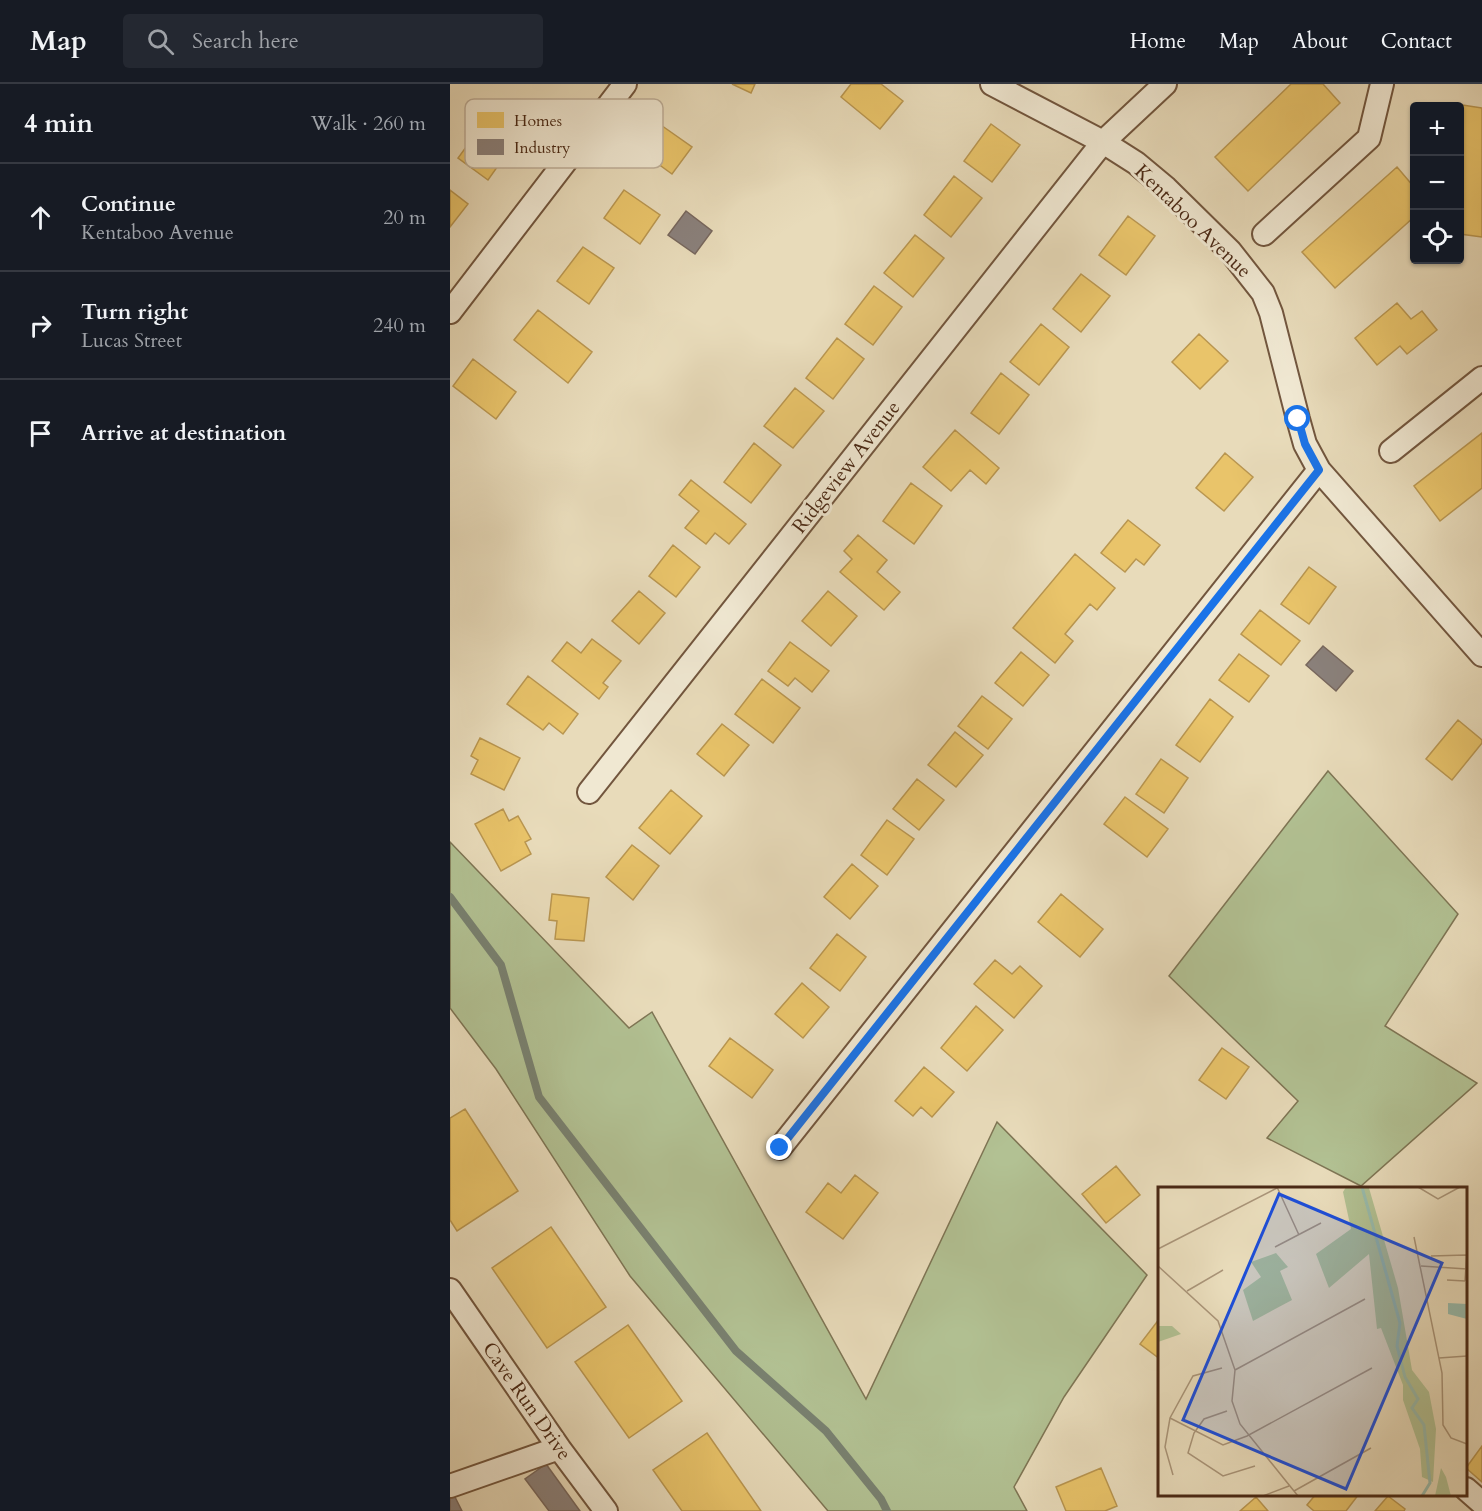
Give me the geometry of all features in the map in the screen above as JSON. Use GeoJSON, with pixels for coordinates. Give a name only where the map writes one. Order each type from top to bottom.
{"type":"FeatureCollection","features":[{"type":"Feature","properties":{"kind":"street"},"geometry":{"type":"LineString","coordinates":[[613,99],[625,84]]}},
{"type":"Feature","properties":{"kind":"street","name":"Kentaboo Avenue"},"geometry":{"type":"LineString","coordinates":[[992,84],[1103,142],[1136,163],[1166,188],[1230,251],[1263,293],[1278,336],[1305,444],[1319,470],[1482,655]]}},
{"type":"Feature","properties":{"kind":"street","name":"Ridgeview Avenue"},"geometry":{"type":"LineString","coordinates":[[589,792],[1103,142],[1165,84]]}},
{"type":"Feature","properties":{"kind":"street"},"geometry":{"type":"LineString","coordinates":[[1264,234],[1369,138],[1382,84]]}},
{"type":"Feature","properties":{"kind":"street"},"geometry":{"type":"LineString","coordinates":[[450,312],[561,168]]}},
{"type":"Feature","properties":{"kind":"street"},"geometry":{"type":"LineString","coordinates":[[1391,451],[1482,378]]}},
{"type":"Feature","properties":{"kind":"street"},"geometry":{"type":"LineString","coordinates":[[780,1148],[1319,470]]}},
{"type":"Feature","properties":{"kind":"street","name":"Cave Run Drive"},"geometry":{"type":"LineString","coordinates":[[450,1290],[559,1448],[606,1511]]}},
{"type":"Feature","properties":{"kind":"street"},"geometry":{"type":"LineString","coordinates":[[450,1486],[559,1448]]}},
{"type":"Feature","properties":{"kind":"street"},"geometry":{"type":"LineString","coordinates":[[1467,1490],[1482,1503]]}},
{"type":"Feature","properties":{"kind":"green space"},"geometry":{"type":"Polygon","coordinates":[[[1328,771],[1458,914],[1385,1026],[1477,1083],[1361,1186],[1267,1138],[1298,1101],[1169,976],[1328,771]]]}},
{"type":"Feature","properties":{"kind":"green space"},"geometry":{"type":"Polygon","coordinates":[[[450,842],[629,1028],[652,1012],[866,1399],[997,1122],[1147,1275],[1064,1397],[1014,1487],[1027,1511],[828,1511],[630,1276],[496,1069],[450,1008],[450,842]]]}},
{"type":"Feature","properties":{"kind":"building: Homes"},"geometry":{"type":"Polygon","coordinates":[[[732,84],[755,84],[751,93],[732,84]]]}},
{"type":"Feature","properties":{"kind":"building: Homes"},"geometry":{"type":"Polygon","coordinates":[[[851,84],[881,84],[903,101],[880,129],[841,97],[851,84]]]}},
{"type":"Feature","properties":{"kind":"building: Homes"},"geometry":{"type":"Polygon","coordinates":[[[1291,84],[1323,84],[1340,103],[1248,191],[1215,157],[1291,84]]]}},
{"type":"Feature","properties":{"kind":"building: Homes"},"geometry":{"type":"Polygon","coordinates":[[[1464,105],[1482,108],[1482,237],[1464,235],[1464,105]]]}},
{"type":"Feature","properties":{"kind":"building: Homes"},"geometry":{"type":"Polygon","coordinates":[[[991,124],[1020,145],[992,182],[964,161],[991,124]]]}},
{"type":"Feature","properties":{"kind":"building: Homes"},"geometry":{"type":"Polygon","coordinates":[[[663,127],[692,147],[672,174],[663,167],[663,127]]]}},
{"type":"Feature","properties":{"kind":"building: Homes"},"geometry":{"type":"Polygon","coordinates":[[[465,148],[465,163],[458,158],[465,148]]]}},
{"type":"Feature","properties":{"kind":"building: Homes"},"geometry":{"type":"Polygon","coordinates":[[[1397,167],[1410,182],[1410,221],[1335,288],[1302,252],[1397,167]]]}},
{"type":"Feature","properties":{"kind":"building: Homes"},"geometry":{"type":"Polygon","coordinates":[[[472,168],[497,168],[488,180],[472,168]]]}},
{"type":"Feature","properties":{"kind":"building: Homes"},"geometry":{"type":"Polygon","coordinates":[[[954,176],[982,198],[951,237],[924,215],[954,176]]]}},
{"type":"Feature","properties":{"kind":"building: Homes"},"geometry":{"type":"Polygon","coordinates":[[[450,190],[468,204],[450,227],[450,190]]]}},
{"type":"Feature","properties":{"kind":"building: Homes"},"geometry":{"type":"Polygon","coordinates":[[[624,190],[660,215],[640,244],[604,218],[624,190]]]}},
{"type":"Feature","properties":{"kind":"building: Homes"},"geometry":{"type":"Polygon","coordinates":[[[1128,216],[1155,236],[1126,275],[1099,255],[1128,216]]]}},
{"type":"Feature","properties":{"kind":"building: Homes"},"geometry":{"type":"Polygon","coordinates":[[[915,235],[944,258],[913,297],[884,273],[915,235]]]}},
{"type":"Feature","properties":{"kind":"building: Homes"},"geometry":{"type":"Polygon","coordinates":[[[583,247],[614,268],[589,304],[557,281],[583,247]]]}},
{"type":"Feature","properties":{"kind":"building: Homes"},"geometry":{"type":"Polygon","coordinates":[[[1081,274],[1110,296],[1081,332],[1053,309],[1081,274]]]}},
{"type":"Feature","properties":{"kind":"building: Homes"},"geometry":{"type":"Polygon","coordinates":[[[874,286],[902,307],[873,345],[845,324],[874,286]]]}},
{"type":"Feature","properties":{"kind":"building: Homes"},"geometry":{"type":"Polygon","coordinates":[[[1397,303],[1411,319],[1422,311],[1437,330],[1407,354],[1400,346],[1377,365],[1355,338],[1397,303]]]}},
{"type":"Feature","properties":{"kind":"building: Homes"},"geometry":{"type":"Polygon","coordinates":[[[538,310],[592,352],[568,383],[514,340],[538,310]]]}},
{"type":"Feature","properties":{"kind":"building: Homes"},"geometry":{"type":"Polygon","coordinates":[[[1041,324],[1069,347],[1039,385],[1010,362],[1041,324]]]}},
{"type":"Feature","properties":{"kind":"building: Homes"},"geometry":{"type":"Polygon","coordinates":[[[1199,334],[1228,361],[1200,389],[1172,362],[1199,334]]]}},
{"type":"Feature","properties":{"kind":"building: Homes"},"geometry":{"type":"Polygon","coordinates":[[[837,338],[864,359],[833,399],[806,378],[837,338]]]}},
{"type":"Feature","properties":{"kind":"building: Homes"},"geometry":{"type":"Polygon","coordinates":[[[473,359],[516,392],[496,419],[453,386],[473,359]]]}},
{"type":"Feature","properties":{"kind":"building: Homes"},"geometry":{"type":"Polygon","coordinates":[[[1001,373],[1029,395],[999,434],[971,413],[1001,373]]]}},
{"type":"Feature","properties":{"kind":"building: Homes"},"geometry":{"type":"Polygon","coordinates":[[[795,388],[824,411],[793,448],[764,426],[795,388]]]}},
{"type":"Feature","properties":{"kind":"building: Homes"},"geometry":{"type":"Polygon","coordinates":[[[955,430],[999,468],[986,484],[970,470],[951,491],[923,467],[955,430]]]}},
{"type":"Feature","properties":{"kind":"building: Homes"},"geometry":{"type":"Polygon","coordinates":[[[1482,433],[1482,488],[1440,521],[1414,486],[1482,433]]]}},
{"type":"Feature","properties":{"kind":"building: Homes"},"geometry":{"type":"Polygon","coordinates":[[[754,443],[781,465],[751,503],[724,482],[754,443]]]}},
{"type":"Feature","properties":{"kind":"building: Homes"},"geometry":{"type":"Polygon","coordinates":[[[1225,453],[1253,477],[1224,511],[1196,488],[1225,453]]]}},
{"type":"Feature","properties":{"kind":"building: Homes"},"geometry":{"type":"Polygon","coordinates":[[[691,480],[746,524],[729,544],[715,533],[706,544],[685,528],[699,511],[679,495],[691,480]]]}},
{"type":"Feature","properties":{"kind":"building: Homes"},"geometry":{"type":"Polygon","coordinates":[[[911,483],[942,506],[914,544],[883,521],[911,483]]]}},
{"type":"Feature","properties":{"kind":"building: Homes"},"geometry":{"type":"Polygon","coordinates":[[[1128,520],[1160,545],[1144,565],[1136,559],[1125,572],[1101,553],[1128,520]]]}},
{"type":"Feature","properties":{"kind":"building: Homes"},"geometry":{"type":"Polygon","coordinates":[[[858,535],[887,560],[877,572],[900,592],[884,610],[840,572],[852,559],[844,551],[858,535]]]}},
{"type":"Feature","properties":{"kind":"building: Homes"},"geometry":{"type":"Polygon","coordinates":[[[673,545],[700,567],[676,597],[649,576],[673,545]]]}},
{"type":"Feature","properties":{"kind":"building: Homes"},"geometry":{"type":"Polygon","coordinates":[[[1075,554],[1115,588],[1097,610],[1090,604],[1065,634],[1073,641],[1055,663],[1013,628],[1075,554]]]}},
{"type":"Feature","properties":{"kind":"building: Homes"},"geometry":{"type":"Polygon","coordinates":[[[1309,567],[1336,587],[1309,624],[1281,604],[1309,567]]]}},
{"type":"Feature","properties":{"kind":"building: Homes"},"geometry":{"type":"Polygon","coordinates":[[[639,591],[665,613],[639,644],[612,621],[639,591]]]}},
{"type":"Feature","properties":{"kind":"building: Homes"},"geometry":{"type":"Polygon","coordinates":[[[828,591],[857,616],[831,646],[802,621],[828,591]]]}},
{"type":"Feature","properties":{"kind":"building: Homes"},"geometry":{"type":"Polygon","coordinates":[[[1260,610],[1300,641],[1281,665],[1241,634],[1260,610]]]}},
{"type":"Feature","properties":{"kind":"building: Homes"},"geometry":{"type":"Polygon","coordinates":[[[592,639],[621,661],[603,683],[608,687],[599,699],[552,661],[567,642],[581,653],[592,639]]]}},
{"type":"Feature","properties":{"kind":"building: Homes"},"geometry":{"type":"Polygon","coordinates":[[[790,642],[829,671],[812,692],[795,678],[788,686],[768,671],[790,642]]]}},
{"type":"Feature","properties":{"kind":"building: Homes"},"geometry":{"type":"Polygon","coordinates":[[[1021,652],[1049,675],[1023,706],[995,683],[1021,652]]]}},
{"type":"Feature","properties":{"kind":"building: Homes"},"geometry":{"type":"Polygon","coordinates":[[[1239,654],[1269,676],[1249,702],[1219,680],[1239,654]]]}},
{"type":"Feature","properties":{"kind":"building: Homes"},"geometry":{"type":"Polygon","coordinates":[[[528,676],[578,714],[563,734],[549,723],[543,730],[507,704],[528,676]]]}},
{"type":"Feature","properties":{"kind":"building: Homes"},"geometry":{"type":"Polygon","coordinates":[[[762,679],[800,708],[773,743],[735,714],[762,679]]]}},
{"type":"Feature","properties":{"kind":"building: Homes"},"geometry":{"type":"Polygon","coordinates":[[[982,696],[1012,719],[988,749],[958,726],[982,696]]]}},
{"type":"Feature","properties":{"kind":"building: Homes"},"geometry":{"type":"Polygon","coordinates":[[[1210,699],[1233,717],[1200,762],[1176,745],[1210,699]]]}},
{"type":"Feature","properties":{"kind":"building: Homes"},"geometry":{"type":"Polygon","coordinates":[[[1458,720],[1482,740],[1482,743],[1452,780],[1426,759],[1458,720]]]}},
{"type":"Feature","properties":{"kind":"building: Homes"},"geometry":{"type":"Polygon","coordinates":[[[722,724],[749,745],[724,776],[697,754],[722,724]]]}},
{"type":"Feature","properties":{"kind":"building: Homes"},"geometry":{"type":"Polygon","coordinates":[[[955,732],[983,755],[956,787],[928,765],[955,732]]]}},
{"type":"Feature","properties":{"kind":"building: Homes"},"geometry":{"type":"Polygon","coordinates":[[[480,738],[520,758],[504,790],[471,774],[478,760],[471,756],[480,738]]]}},
{"type":"Feature","properties":{"kind":"building: Homes"},"geometry":{"type":"Polygon","coordinates":[[[1161,759],[1188,778],[1164,813],[1136,794],[1161,759]]]}},
{"type":"Feature","properties":{"kind":"building: Homes"},"geometry":{"type":"Polygon","coordinates":[[[917,779],[944,800],[919,830],[893,809],[917,779]]]}},
{"type":"Feature","properties":{"kind":"building: Homes"},"geometry":{"type":"Polygon","coordinates":[[[671,790],[702,816],[670,854],[639,828],[671,790]]]}},
{"type":"Feature","properties":{"kind":"building: Homes"},"geometry":{"type":"Polygon","coordinates":[[[1125,797],[1168,829],[1147,857],[1104,824],[1125,797]]]}},
{"type":"Feature","properties":{"kind":"building: Homes"},"geometry":{"type":"Polygon","coordinates":[[[503,809],[509,821],[518,816],[531,839],[525,842],[531,854],[501,871],[475,824],[503,809]]]}},
{"type":"Feature","properties":{"kind":"building: Homes"},"geometry":{"type":"Polygon","coordinates":[[[887,820],[914,839],[887,875],[861,855],[887,820]]]}},
{"type":"Feature","properties":{"kind":"building: Homes"},"geometry":{"type":"Polygon","coordinates":[[[632,845],[659,866],[633,900],[606,877],[632,845]]]}},
{"type":"Feature","properties":{"kind":"building: Homes"},"geometry":{"type":"Polygon","coordinates":[[[852,864],[878,886],[850,919],[824,897],[852,864]]]}},
{"type":"Feature","properties":{"kind":"building: Homes"},"geometry":{"type":"Polygon","coordinates":[[[552,894],[589,898],[584,941],[555,939],[557,921],[549,920],[552,894]]]}},
{"type":"Feature","properties":{"kind":"building: Homes"},"geometry":{"type":"Polygon","coordinates":[[[1061,894],[1103,929],[1080,957],[1038,922],[1061,894]]]}},
{"type":"Feature","properties":{"kind":"building: Homes"},"geometry":{"type":"Polygon","coordinates":[[[837,934],[866,957],[840,991],[810,968],[837,934]]]}},
{"type":"Feature","properties":{"kind":"building: Homes"},"geometry":{"type":"Polygon","coordinates":[[[995,960],[1012,974],[1020,966],[1042,986],[1014,1018],[974,984],[995,960]]]}},
{"type":"Feature","properties":{"kind":"building: Homes"},"geometry":{"type":"Polygon","coordinates":[[[802,983],[829,1007],[803,1038],[775,1014],[802,983]]]}},
{"type":"Feature","properties":{"kind":"building: Homes"},"geometry":{"type":"Polygon","coordinates":[[[976,1006],[1003,1030],[967,1071],[941,1048],[976,1006]]]}},
{"type":"Feature","properties":{"kind":"building: Homes"},"geometry":{"type":"Polygon","coordinates":[[[730,1038],[773,1070],[752,1098],[709,1066],[730,1038]]]}},
{"type":"Feature","properties":{"kind":"building: Homes"},"geometry":{"type":"Polygon","coordinates":[[[1222,1048],[1249,1067],[1226,1099],[1199,1080],[1222,1048]]]}},
{"type":"Feature","properties":{"kind":"building: Homes"},"geometry":{"type":"Polygon","coordinates":[[[924,1067],[954,1092],[932,1117],[921,1107],[913,1116],[895,1101],[924,1067]]]}},
{"type":"Feature","properties":{"kind":"building: Homes"},"geometry":{"type":"Polygon","coordinates":[[[465,1109],[518,1191],[457,1231],[450,1220],[450,1118],[465,1109]]]}},
{"type":"Feature","properties":{"kind":"building: Homes"},"geometry":{"type":"Polygon","coordinates":[[[1116,1166],[1140,1195],[1106,1223],[1082,1194],[1116,1166]]]}},
{"type":"Feature","properties":{"kind":"building: Homes"},"geometry":{"type":"Polygon","coordinates":[[[855,1175],[878,1193],[843,1239],[806,1212],[828,1183],[841,1193],[855,1175]]]}},
{"type":"Feature","properties":{"kind":"building: Homes"},"geometry":{"type":"Polygon","coordinates":[[[551,1227],[606,1307],[547,1348],[492,1268],[551,1227]]]}},
{"type":"Feature","properties":{"kind":"building: Homes"},"geometry":{"type":"Polygon","coordinates":[[[1158,1321],[1158,1358],[1140,1344],[1158,1321]]]}},
{"type":"Feature","properties":{"kind":"building: Homes"},"geometry":{"type":"Polygon","coordinates":[[[628,1325],[682,1401],[629,1438],[575,1362],[628,1325]]]}},
{"type":"Feature","properties":{"kind":"building: Homes"},"geometry":{"type":"Polygon","coordinates":[[[707,1433],[761,1511],[682,1511],[653,1470],[707,1433]]]}},
{"type":"Feature","properties":{"kind":"building: Homes"},"geometry":{"type":"Polygon","coordinates":[[[1482,1446],[1482,1482],[1467,1467],[1482,1446]]]}},
{"type":"Feature","properties":{"kind":"building: Homes"},"geometry":{"type":"Polygon","coordinates":[[[1101,1468],[1117,1506],[1105,1511],[1066,1511],[1056,1487],[1101,1468]]]}},
{"type":"Feature","properties":{"kind":"building: Homes"},"geometry":{"type":"Polygon","coordinates":[[[1314,1496],[1357,1496],[1346,1511],[1314,1511],[1307,1505],[1314,1496]]]}},
{"type":"Feature","properties":{"kind":"building: Homes"},"geometry":{"type":"Polygon","coordinates":[[[1388,1496],[1405,1509],[1404,1511],[1375,1511],[1388,1496]]]}},
{"type":"Feature","properties":{"kind":"building: Homes"},"geometry":{"type":"Polygon","coordinates":[[[1256,1497],[1268,1511],[1240,1511],[1256,1497]]]}},
{"type":"Feature","properties":{"kind":"building: Industry"},"geometry":{"type":"Polygon","coordinates":[[[686,211],[712,231],[695,254],[668,235],[686,211]]]}},
{"type":"Feature","properties":{"kind":"building: Industry"},"geometry":{"type":"Polygon","coordinates":[[[1323,646],[1353,671],[1336,691],[1306,665],[1323,646]]]}},
{"type":"Feature","properties":{"kind":"building: Industry"},"geometry":{"type":"Polygon","coordinates":[[[546,1464],[580,1511],[549,1511],[525,1479],[546,1464]]]}},
{"type":"Feature","properties":{"kind":"building: Industry"},"geometry":{"type":"Polygon","coordinates":[[[454,1495],[462,1511],[450,1511],[450,1497],[454,1495]]]}},
{"type":"Feature","properties":{"kind":"waterway"},"geometry":{"type":"LineString","coordinates":[[450,897],[501,965],[539,1097],[736,1351],[826,1431],[881,1499],[887,1511]]}},
{"type":"Feature","properties":{"kind":"route"},"geometry":{"type":"LineString","coordinates":[[780,1148],[1319,470],[1305,444],[1298,419]]}}]}
